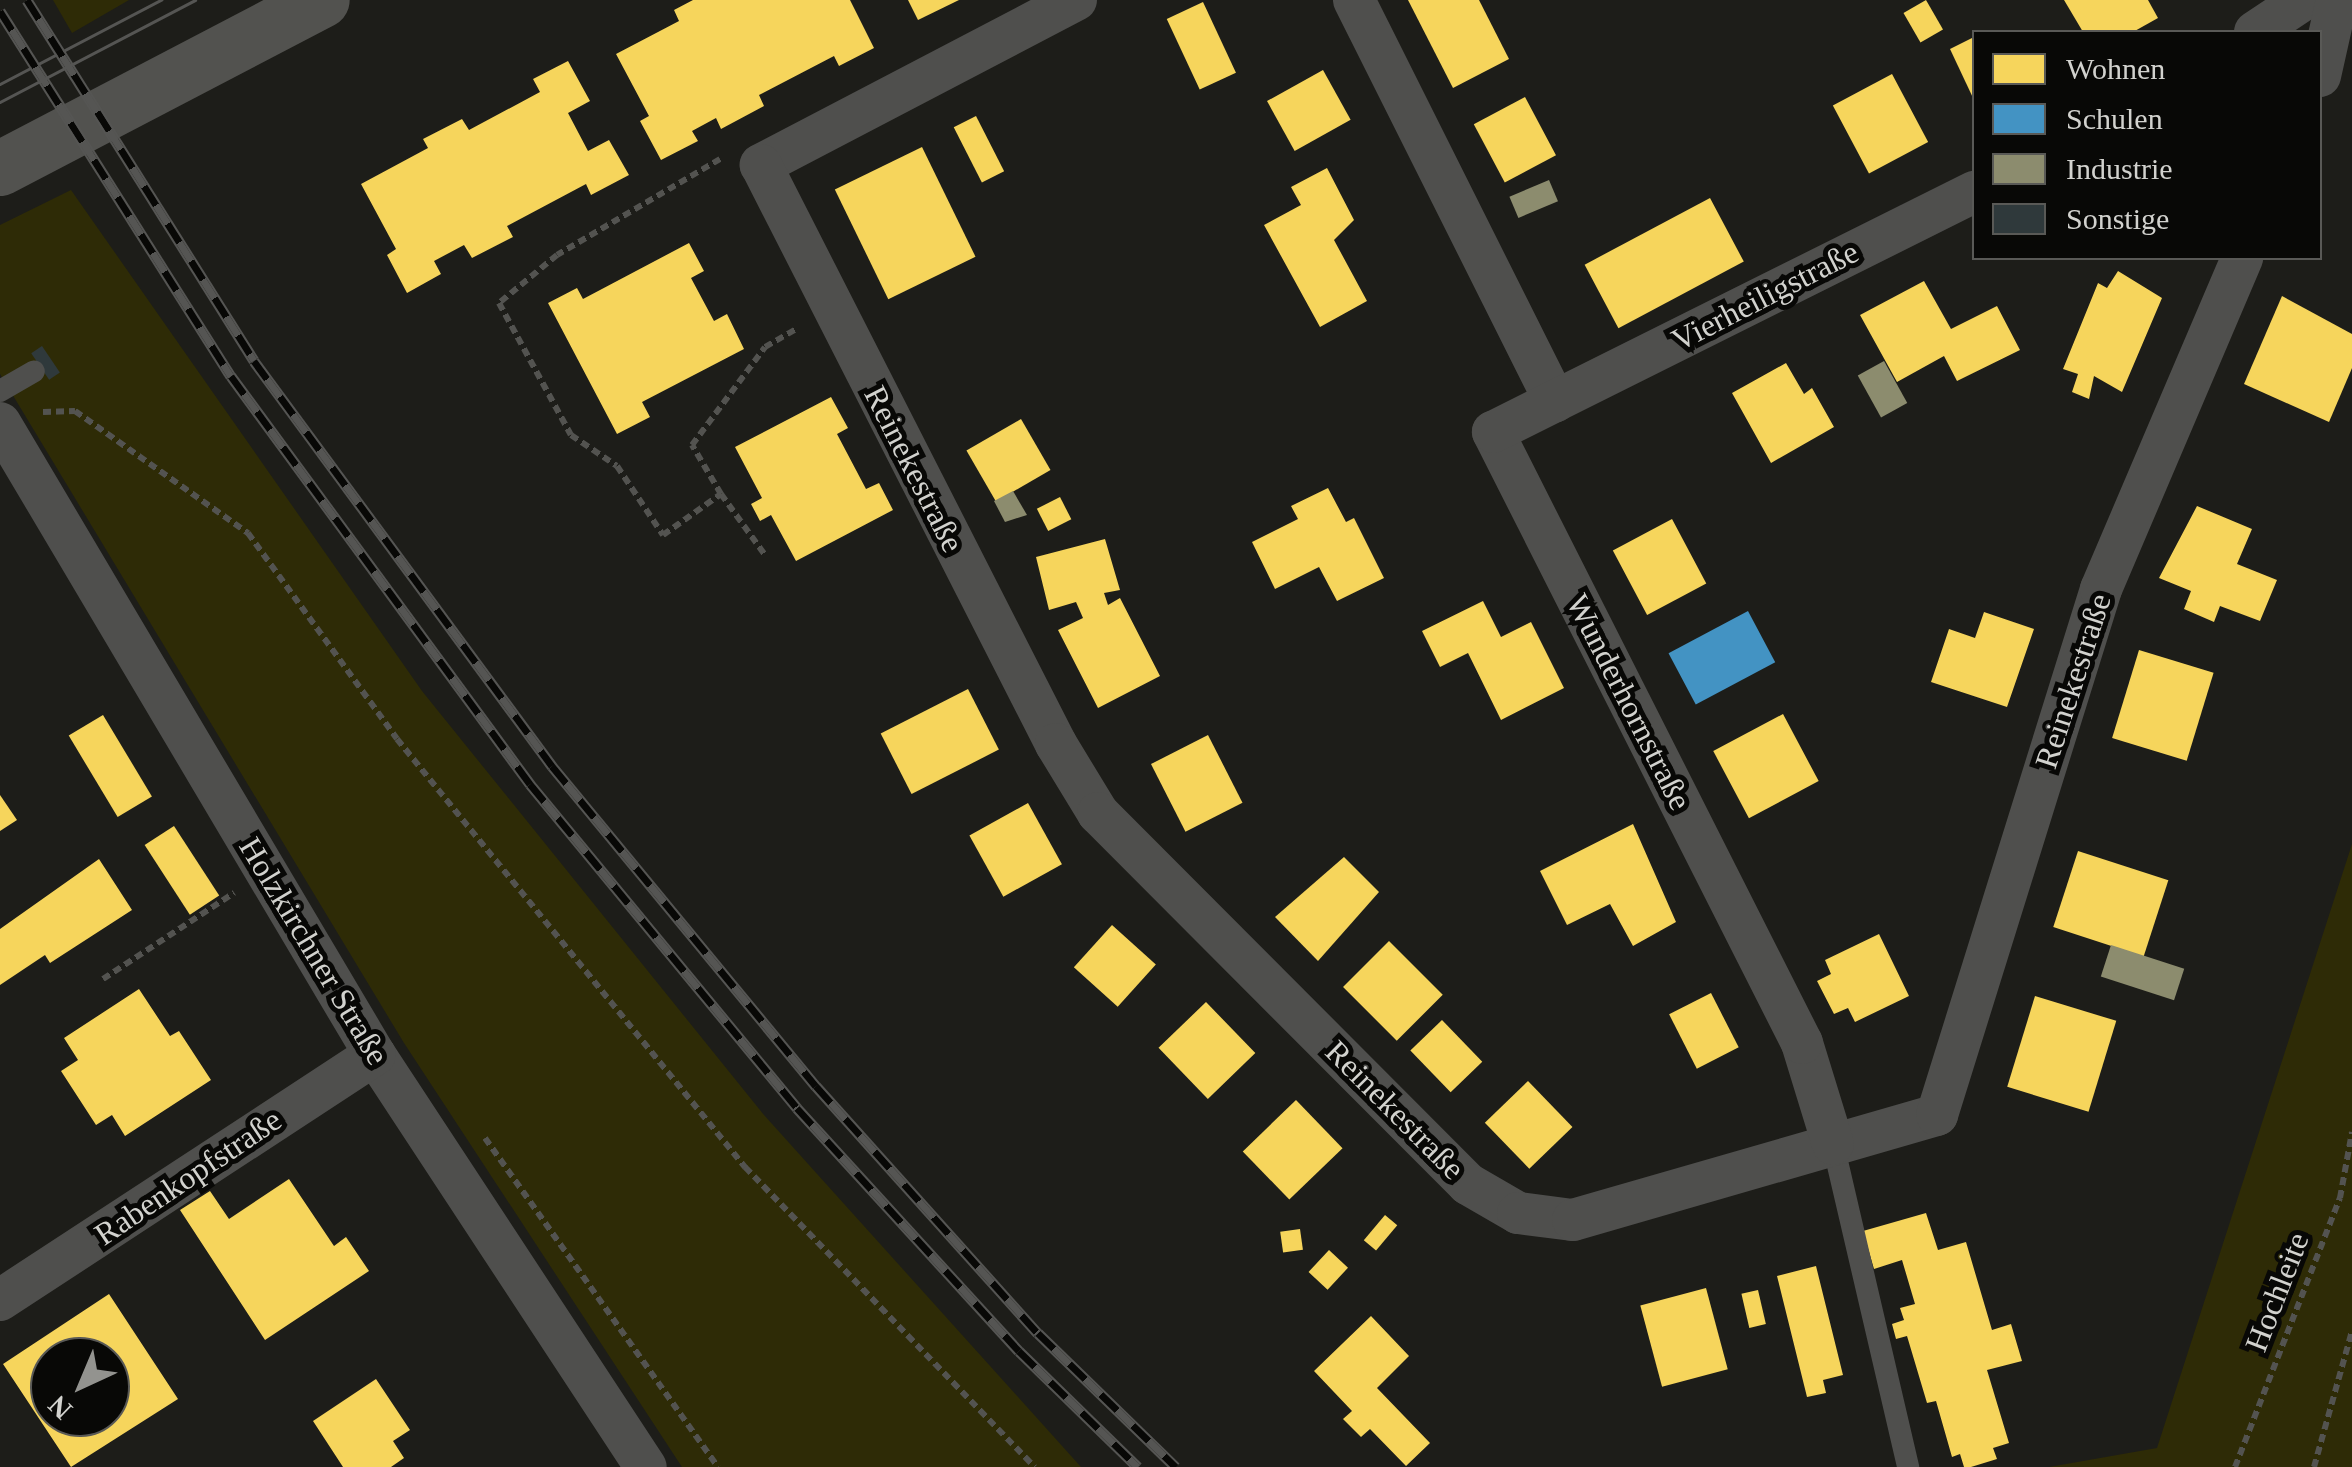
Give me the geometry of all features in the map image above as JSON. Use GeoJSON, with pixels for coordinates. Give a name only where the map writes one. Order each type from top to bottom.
{"type":"FeatureCollection","features":[{"type":"Feature","properties":{"kind":"main road"},"geometry":{"type":"LineString","coordinates":[[0,168],[322,0]]}},
{"type":"Feature","properties":{"kind":"street"},"geometry":{"type":"LineString","coordinates":[[761,165],[1076,0]]}},
{"type":"Feature","properties":{"kind":"street"},"geometry":{"type":"LineString","coordinates":[[1354,0],[1555,402]]}},
{"type":"Feature","properties":{"kind":"street"},"geometry":{"type":"LineString","coordinates":[[2257,30],[2304,0]]}},
{"type":"Feature","properties":{"kind":"street"},"geometry":{"type":"LineString","coordinates":[[2322,67],[2337,0]]}},
{"type":"Feature","properties":{"kind":"street","name":"Reinekestraße"},"geometry":{"type":"LineString","coordinates":[[761,165],[1056,744],[1098,812],[1468,1184],[1518,1213],[1572,1220],[1937,1115],[2101,590],[2241,260]]}},
{"type":"Feature","properties":{"kind":"street","name":"Vierheiligstraße"},"geometry":{"type":"LineString","coordinates":[[1555,402],[1972,193]]}},
{"type":"Feature","properties":{"kind":"street","name":"Wunderhornstraße"},"geometry":{"type":"LineString","coordinates":[[1555,402],[1493,432],[1802,1043],[1833,1144]]}},
{"type":"Feature","properties":{"kind":"street","name":"Holzkirchner Straße"},"geometry":{"type":"LineString","coordinates":[[0,423],[376,1055],[646,1467]]}},
{"type":"Feature","properties":{"kind":"street","name":"Rabenkopfstraße"},"geometry":{"type":"LineString","coordinates":[[0,1300],[376,1055]]}},
{"type":"Feature","properties":{"kind":"lane","name":"Wunderhornstraße"},"geometry":{"type":"LineString","coordinates":[[1833,1144],[1908,1467]]}},
{"type":"Feature","properties":{"kind":"path"},"geometry":{"type":"LineString","coordinates":[[721,494],[663,534],[617,466],[571,435],[498,303],[558,255],[721,158],[761,165]]}},
{"type":"Feature","properties":{"kind":"path"},"geometry":{"type":"LineString","coordinates":[[765,555],[692,445],[765,348],[792,332]]}},
{"type":"Feature","properties":{"kind":"path"},"geometry":{"type":"LineString","coordinates":[[18,381],[41,412],[75,411],[248,533],[397,739],[746,1167],[1035,1467]]}},
{"type":"Feature","properties":{"kind":"path"},"geometry":{"type":"LineString","coordinates":[[102,979],[235,892]]}},
{"type":"Feature","properties":{"kind":"path"},"geometry":{"type":"LineString","coordinates":[[479,1130],[718,1467]]}},
{"type":"Feature","properties":{"kind":"path","name":"Hochleite"},"geometry":{"type":"LineString","coordinates":[[2235,1467],[2340,1198],[2352,1132]]}},
{"type":"Feature","properties":{"kind":"path"},"geometry":{"type":"LineString","coordinates":[[2314,1467],[2352,1331]]}},
{"type":"Feature","properties":{"kind":"shaded area"},"geometry":{"type":"Polygon","coordinates":[[[53,0],[129,0],[72,33],[53,0]]]}},
{"type":"Feature","properties":{"kind":"shaded area"},"geometry":{"type":"Polygon","coordinates":[[[71,190],[422,691],[764,1115],[1081,1467],[682,1467],[404,1043],[0,374],[0,225],[71,190]]]}},
{"type":"Feature","properties":{"kind":"shaded area"},"geometry":{"type":"Polygon","coordinates":[[[2352,844],[2352,1467],[2049,1467],[2157,1448],[2352,844]]]}},
{"type":"Feature","properties":{"kind":"building: Wohnen"},"geometry":{"type":"Polygon","coordinates":[[[693,0],[850,0],[874,48],[839,66],[834,56],[759,95],[764,106],[721,129],[716,118],[692,131],[698,141],[661,160],[640,121],[649,116],[616,54],[679,21],[674,10],[693,0]]]}},
{"type":"Feature","properties":{"kind":"building: Wohnen"},"geometry":{"type":"Polygon","coordinates":[[[908,0],[959,0],[918,20],[908,0]]]}},
{"type":"Feature","properties":{"kind":"building: Wohnen"},"geometry":{"type":"Polygon","coordinates":[[[1408,0],[1479,0],[1509,59],[1453,88],[1408,0]]]}},
{"type":"Feature","properties":{"kind":"building: Wohnen"},"geometry":{"type":"Polygon","coordinates":[[[1926,0],[1943,29],[1920,42],[1903,13],[1926,0]]]}},
{"type":"Feature","properties":{"kind":"building: Wohnen"},"geometry":{"type":"Polygon","coordinates":[[[2064,0],[2148,0],[2158,18],[2137,30],[2082,30],[2064,0]]]}},
{"type":"Feature","properties":{"kind":"building: Wohnen"},"geometry":{"type":"Polygon","coordinates":[[[1203,2],[1236,73],[1200,90],[1167,19],[1203,2]]]}},
{"type":"Feature","properties":{"kind":"building: Wohnen"},"geometry":{"type":"Polygon","coordinates":[[[1972,38],[1972,96],[1950,49],[1972,38]]]}},
{"type":"Feature","properties":{"kind":"building: Wohnen"},"geometry":{"type":"Polygon","coordinates":[[[568,61],[590,101],[568,113],[588,151],[609,140],[629,175],[591,195],[586,184],[507,226],[513,237],[472,258],[464,245],[434,261],[441,274],[407,293],[387,255],[396,249],[361,184],[428,148],[423,139],[462,119],[469,130],[540,92],[533,79],[568,61]]]}},
{"type":"Feature","properties":{"kind":"building: Wohnen"},"geometry":{"type":"Polygon","coordinates":[[[1323,70],[1351,120],[1295,151],[1267,101],[1323,70]]]}},
{"type":"Feature","properties":{"kind":"building: Wohnen"},"geometry":{"type":"Polygon","coordinates":[[[1892,74],[1928,142],[1869,173],[1833,105],[1892,74]]]}},
{"type":"Feature","properties":{"kind":"building: Wohnen"},"geometry":{"type":"Polygon","coordinates":[[[1525,97],[1556,155],[1505,183],[1474,124],[1525,97]]]}},
{"type":"Feature","properties":{"kind":"building: Wohnen"},"geometry":{"type":"Polygon","coordinates":[[[976,116],[1004,171],[982,183],[954,127],[976,116]]]}},
{"type":"Feature","properties":{"kind":"building: Wohnen"},"geometry":{"type":"Polygon","coordinates":[[[922,147],[975,257],[888,299],[835,190],[922,147]]]}},
{"type":"Feature","properties":{"kind":"building: Wohnen"},"geometry":{"type":"Polygon","coordinates":[[[1327,168],[1354,220],[1334,240],[1367,301],[1320,327],[1264,225],[1301,205],[1291,187],[1327,168]]]}},
{"type":"Feature","properties":{"kind":"building: Wohnen"},"geometry":{"type":"Polygon","coordinates":[[[1710,198],[1744,262],[1618,328],[1585,265],[1710,198]]]}},
{"type":"Feature","properties":{"kind":"building: Wohnen"},"geometry":{"type":"Polygon","coordinates":[[[689,243],[704,271],[691,278],[714,321],[727,314],[744,349],[642,402],[650,417],[617,434],[548,303],[577,288],[583,299],[689,243]]]}},
{"type":"Feature","properties":{"kind":"building: Wohnen"},"geometry":{"type":"Polygon","coordinates":[[[2118,271],[2162,298],[2122,392],[2094,376],[2089,399],[2072,392],[2078,374],[2063,369],[2098,283],[2107,288],[2118,271]]]}},
{"type":"Feature","properties":{"kind":"building: Wohnen"},"geometry":{"type":"Polygon","coordinates":[[[1924,281],[1951,329],[1997,306],[2020,350],[1957,381],[1944,356],[1897,382],[1860,315],[1924,281]]]}},
{"type":"Feature","properties":{"kind":"building: Wohnen"},"geometry":{"type":"Polygon","coordinates":[[[2282,296],[2352,334],[2352,368],[2329,422],[2244,384],[2282,296]]]}},
{"type":"Feature","properties":{"kind":"building: Wohnen"},"geometry":{"type":"Polygon","coordinates":[[[1786,363],[1804,394],[1812,388],[1834,427],[1771,463],[1732,393],[1786,363]]]}},
{"type":"Feature","properties":{"kind":"building: Wohnen"},"geometry":{"type":"Polygon","coordinates":[[[831,397],[848,428],[837,434],[866,489],[879,483],[893,510],[796,561],[771,515],[760,521],[751,504],[762,498],[735,447],[831,397]]]}},
{"type":"Feature","properties":{"kind":"building: Wohnen"},"geometry":{"type":"Polygon","coordinates":[[[1021,419],[1050,470],[996,502],[966,450],[1021,419]]]}},
{"type":"Feature","properties":{"kind":"building: Wohnen"},"geometry":{"type":"Polygon","coordinates":[[[1328,488],[1346,522],[1354,518],[1384,578],[1337,601],[1319,567],[1275,589],[1252,542],[1298,519],[1291,506],[1328,488]]]}},
{"type":"Feature","properties":{"kind":"building: Wohnen"},"geometry":{"type":"Polygon","coordinates":[[[1060,497],[1071,519],[1048,531],[1037,509],[1060,497]]]}},
{"type":"Feature","properties":{"kind":"building: Wohnen"},"geometry":{"type":"Polygon","coordinates":[[[2197,506],[2252,529],[2237,564],[2277,580],[2260,621],[2220,606],[2214,622],[2184,609],[2191,591],[2159,578],[2197,506]]]}},
{"type":"Feature","properties":{"kind":"building: Wohnen"},"geometry":{"type":"Polygon","coordinates":[[[1672,519],[1706,583],[1647,615],[1613,550],[1672,519]]]}},
{"type":"Feature","properties":{"kind":"building: Wohnen"},"geometry":{"type":"Polygon","coordinates":[[[1105,539],[1120,590],[1104,593],[1108,605],[1120,598],[1160,676],[1098,708],[1058,630],[1083,618],[1076,602],[1049,610],[1036,557],[1105,539]]]}},
{"type":"Feature","properties":{"kind":"building: Wohnen"},"geometry":{"type":"Polygon","coordinates":[[[1483,601],[1501,637],[1531,622],[1564,688],[1501,720],[1468,653],[1440,667],[1422,631],[1483,601]]]}},
{"type":"Feature","properties":{"kind":"building: Wohnen"},"geometry":{"type":"Polygon","coordinates":[[[1984,612],[2034,629],[2007,707],[1931,682],[1949,629],[1975,638],[1984,612]]]}},
{"type":"Feature","properties":{"kind":"building: Wohnen"},"geometry":{"type":"Polygon","coordinates":[[[2139,650],[2214,673],[2187,761],[2112,738],[2139,650]]]}},
{"type":"Feature","properties":{"kind":"building: Wohnen"},"geometry":{"type":"Polygon","coordinates":[[[968,689],[999,750],[912,794],[881,733],[968,689]]]}},
{"type":"Feature","properties":{"kind":"building: Wohnen"},"geometry":{"type":"Polygon","coordinates":[[[1783,714],[1819,781],[1749,818],[1713,751],[1783,714]]]}},
{"type":"Feature","properties":{"kind":"building: Wohnen"},"geometry":{"type":"Polygon","coordinates":[[[103,715],[152,796],[118,817],[69,736],[103,715]]]}},
{"type":"Feature","properties":{"kind":"building: Wohnen"},"geometry":{"type":"Polygon","coordinates":[[[1208,735],[1243,803],[1185,832],[1151,764],[1208,735]]]}},
{"type":"Feature","properties":{"kind":"building: Wohnen"},"geometry":{"type":"Polygon","coordinates":[[[0,795],[17,820],[0,831],[0,795]]]}},
{"type":"Feature","properties":{"kind":"building: Wohnen"},"geometry":{"type":"Polygon","coordinates":[[[1028,803],[1062,864],[1003,897],[969,835],[1028,803]]]}},
{"type":"Feature","properties":{"kind":"building: Wohnen"},"geometry":{"type":"Polygon","coordinates":[[[1633,824],[1676,922],[1633,946],[1610,904],[1567,925],[1540,871],[1633,824]]]}},
{"type":"Feature","properties":{"kind":"building: Wohnen"},"geometry":{"type":"Polygon","coordinates":[[[174,826],[219,896],[190,915],[145,845],[174,826]]]}},
{"type":"Feature","properties":{"kind":"building: Wohnen"},"geometry":{"type":"Polygon","coordinates":[[[2078,851],[2168,880],[2144,956],[2053,927],[2078,851]]]}},
{"type":"Feature","properties":{"kind":"building: Wohnen"},"geometry":{"type":"Polygon","coordinates":[[[1344,857],[1379,892],[1318,961],[1275,917],[1344,857]]]}},
{"type":"Feature","properties":{"kind":"building: Wohnen"},"geometry":{"type":"Polygon","coordinates":[[[99,859],[132,910],[50,963],[45,955],[0,985],[0,929],[99,859]]]}},
{"type":"Feature","properties":{"kind":"building: Wohnen"},"geometry":{"type":"Polygon","coordinates":[[[1112,925],[1156,964],[1118,1007],[1074,967],[1112,925]]]}},
{"type":"Feature","properties":{"kind":"building: Wohnen"},"geometry":{"type":"Polygon","coordinates":[[[1879,934],[1909,996],[1855,1022],[1848,1008],[1834,1014],[1817,981],[1831,974],[1825,960],[1879,934]]]}},
{"type":"Feature","properties":{"kind":"building: Wohnen"},"geometry":{"type":"Polygon","coordinates":[[[1389,941],[1443,995],[1397,1041],[1343,987],[1389,941]]]}},
{"type":"Feature","properties":{"kind":"building: Wohnen"},"geometry":{"type":"Polygon","coordinates":[[[139,989],[170,1036],[179,1031],[211,1080],[125,1136],[112,1115],[96,1125],[61,1071],[78,1060],[64,1038],[139,989]]]}},
{"type":"Feature","properties":{"kind":"building: Wohnen"},"geometry":{"type":"Polygon","coordinates":[[[1711,993],[1739,1047],[1697,1069],[1669,1014],[1711,993]]]}},
{"type":"Feature","properties":{"kind":"building: Wohnen"},"geometry":{"type":"Polygon","coordinates":[[[2035,996],[2116,1021],[2089,1112],[2007,1087],[2035,996]]]}},
{"type":"Feature","properties":{"kind":"building: Wohnen"},"geometry":{"type":"Polygon","coordinates":[[[1206,1002],[1255,1053],[1208,1099],[1159,1048],[1206,1002]]]}},
{"type":"Feature","properties":{"kind":"building: Wohnen"},"geometry":{"type":"Polygon","coordinates":[[[1442,1020],[1482,1062],[1451,1092],[1410,1051],[1442,1020]]]}},
{"type":"Feature","properties":{"kind":"building: Wohnen"},"geometry":{"type":"Polygon","coordinates":[[[1528,1081],[1572,1127],[1529,1169],[1485,1123],[1528,1081]]]}},
{"type":"Feature","properties":{"kind":"building: Wohnen"},"geometry":{"type":"Polygon","coordinates":[[[1296,1100],[1343,1148],[1289,1200],[1243,1151],[1296,1100]]]}},
{"type":"Feature","properties":{"kind":"building: Wohnen"},"geometry":{"type":"Polygon","coordinates":[[[289,1179],[334,1246],[346,1237],[369,1271],[265,1340],[180,1210],[210,1191],[229,1219],[289,1179]]]}},
{"type":"Feature","properties":{"kind":"building: Wohnen"},"geometry":{"type":"Polygon","coordinates":[[[1926,1213],[1938,1250],[1966,1242],[1992,1330],[2011,1324],[2022,1361],[1987,1370],[2009,1443],[1993,1448],[1997,1459],[1971,1467],[1964,1467],[1960,1454],[1952,1457],[1936,1401],[1927,1403],[1907,1336],[1896,1339],[1892,1324],[1904,1320],[1900,1308],[1915,1304],[1902,1260],[1874,1269],[1863,1231],[1926,1213]]]}},
{"type":"Feature","properties":{"kind":"building: Wohnen"},"geometry":{"type":"Polygon","coordinates":[[[1385,1215],[1397,1225],[1376,1251],[1364,1240],[1385,1215]]]}},
{"type":"Feature","properties":{"kind":"building: Wohnen"},"geometry":{"type":"Polygon","coordinates":[[[1300,1229],[1303,1250],[1283,1253],[1280,1232],[1300,1229]]]}},
{"type":"Feature","properties":{"kind":"building: Wohnen"},"geometry":{"type":"Polygon","coordinates":[[[1329,1250],[1348,1268],[1328,1290],[1309,1272],[1329,1250]]]}},
{"type":"Feature","properties":{"kind":"building: Wohnen"},"geometry":{"type":"Polygon","coordinates":[[[1816,1266],[1843,1375],[1823,1380],[1826,1393],[1807,1397],[1777,1276],[1816,1266]]]}},
{"type":"Feature","properties":{"kind":"building: Wohnen"},"geometry":{"type":"Polygon","coordinates":[[[1706,1288],[1728,1369],[1662,1387],[1640,1306],[1706,1288]]]}},
{"type":"Feature","properties":{"kind":"building: Wohnen"},"geometry":{"type":"Polygon","coordinates":[[[1758,1290],[1766,1324],[1749,1328],[1741,1294],[1758,1290]]]}},
{"type":"Feature","properties":{"kind":"building: Wohnen"},"geometry":{"type":"Polygon","coordinates":[[[109,1294],[178,1399],[130,1430],[130,1337],[44,1337],[109,1294]]]}},
{"type":"Feature","properties":{"kind":"building: Wohnen"},"geometry":{"type":"Polygon","coordinates":[[[1371,1316],[1409,1356],[1377,1388],[1430,1443],[1406,1466],[1370,1429],[1361,1437],[1343,1419],[1352,1411],[1314,1371],[1371,1316]]]}},
{"type":"Feature","properties":{"kind":"building: Wohnen"},"geometry":{"type":"Polygon","coordinates":[[[30,1346],[30,1405],[3,1364],[30,1346]]]}},
{"type":"Feature","properties":{"kind":"building: Wohnen"},"geometry":{"type":"Polygon","coordinates":[[[376,1379],[410,1430],[393,1441],[404,1458],[391,1467],[343,1467],[313,1421],[376,1379]]]}},
{"type":"Feature","properties":{"kind":"building: Wohnen"},"geometry":{"type":"Polygon","coordinates":[[[51,1437],[118,1437],[71,1467],[51,1437]]]}},
{"type":"Feature","properties":{"kind":"building: Schulen"},"geometry":{"type":"Polygon","coordinates":[[[1748,611],[1775,662],[1696,704],[1669,653],[1748,611]]]}},
{"type":"Feature","properties":{"kind":"building: Industrie"},"geometry":{"type":"Polygon","coordinates":[[[1549,180],[1558,201],[1518,218],[1509,197],[1549,180]]]}},
{"type":"Feature","properties":{"kind":"building: Industrie"},"geometry":{"type":"Polygon","coordinates":[[[1884,361],[1907,403],[1881,418],[1858,376],[1884,361]]]}},
{"type":"Feature","properties":{"kind":"building: Industrie"},"geometry":{"type":"Polygon","coordinates":[[[1013,491],[1027,515],[1005,522],[994,501],[1013,491]]]}},
{"type":"Feature","properties":{"kind":"building: Industrie"},"geometry":{"type":"Polygon","coordinates":[[[2111,945],[2184,969],[2174,1000],[2101,976],[2111,945]]]}},
{"type":"Feature","properties":{"kind":"building: Sonstige"},"geometry":{"type":"Polygon","coordinates":[[[42,346],[60,373],[49,380],[31,353],[42,346]]]}},
{"type":"Feature","properties":{"kind":"tram line"},"geometry":{"type":"LineString","coordinates":[[0,84],[161,0]]}},
{"type":"Feature","properties":{"kind":"tram line"},"geometry":{"type":"LineString","coordinates":[[0,102],[195,0]]}},
{"type":"Feature","properties":{"kind":"railway"},"geometry":{"type":"LineString","coordinates":[[27,0],[254,361],[552,766],[816,1086],[1038,1333],[1176,1467]]}},
{"type":"Feature","properties":{"kind":"railway"},"geometry":{"type":"LineString","coordinates":[[0,11],[231,376],[530,784],[797,1108],[1019,1351],[1138,1467]]}}]}
